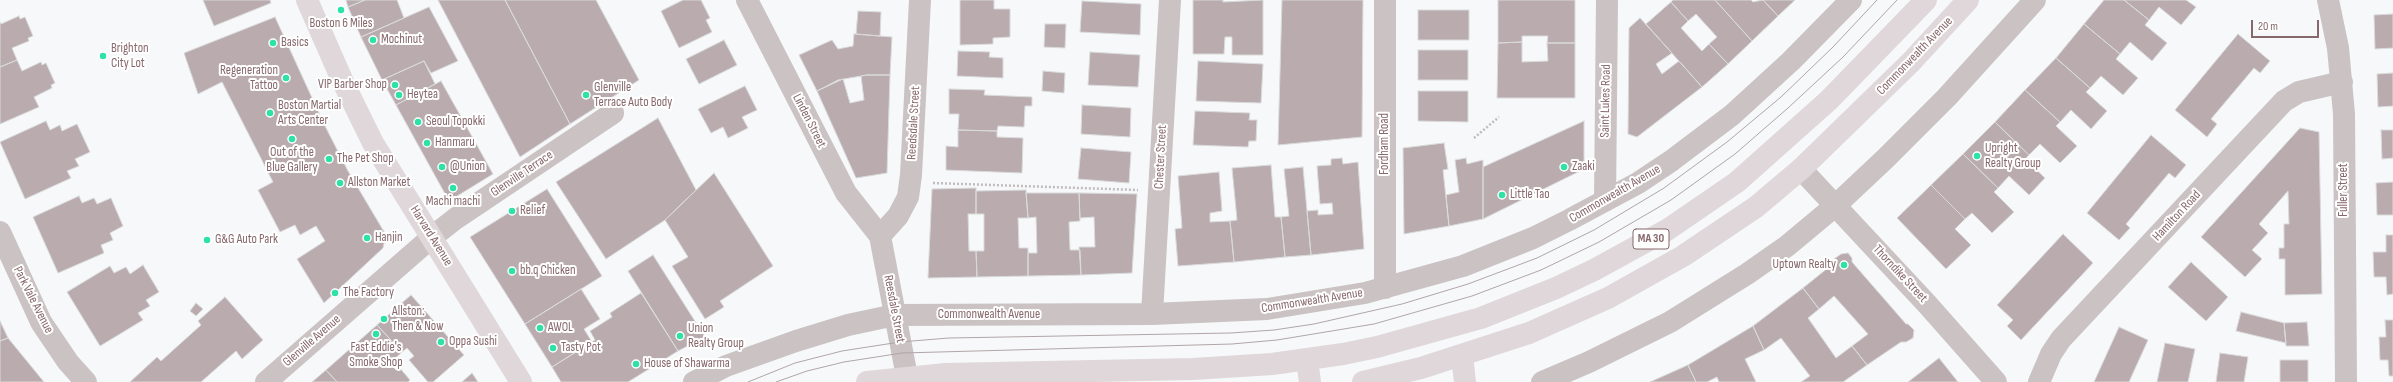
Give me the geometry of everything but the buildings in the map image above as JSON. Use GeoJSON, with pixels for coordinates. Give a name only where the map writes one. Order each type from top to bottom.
{"type":"FeatureCollection","features":[{"type":"Feature","properties":{"kind":"main road","name":"Harvard Avenue"},"geometry":{"type":"LineString","coordinates":[[307,0],[342,82],[373,143],[521,382]]}},
{"type":"Feature","properties":{"kind":"main road","name":"MA 30"},"geometry":{"type":"LineString","coordinates":[[867,382],[986,372],[1193,369],[1307,360],[1377,347],[1481,318],[1556,288],[1655,237],[1702,207],[1768,157],[1829,100],[1926,0]]}},
{"type":"Feature","properties":{"kind":"main road","name":"Commonwealth Avenue"},"geometry":{"type":"LineString","coordinates":[[1363,382],[1462,356],[1536,330],[1646,278],[1719,233],[1756,207],[1801,169],[1911,62],[1968,0]]}},
{"type":"Feature","properties":{"kind":"main road"},"geometry":{"type":"LineString","coordinates":[[1462,356],[1465,382]]}},
{"type":"Feature","properties":{"kind":"main road"},"geometry":{"type":"LineString","coordinates":[[1307,360],[1310,382]]}},
{"type":"Feature","properties":{"kind":"street","name":"Linden Street"},"geometry":{"type":"LineString","coordinates":[[747,0],[846,193],[880,236]]}},
{"type":"Feature","properties":{"kind":"street","name":"Reedsdale Street"},"geometry":{"type":"LineString","coordinates":[[880,236],[898,216],[908,197],[911,175],[920,0]]}},
{"type":"Feature","properties":{"kind":"street","name":"Chester Street"},"geometry":{"type":"LineString","coordinates":[[1152,314],[1170,0]]}},
{"type":"Feature","properties":{"kind":"street","name":"Fordham Road"},"geometry":{"type":"LineString","coordinates":[[1385,0],[1385,288]]}},
{"type":"Feature","properties":{"kind":"street","name":"Saint Lukes Road"},"geometry":{"type":"LineString","coordinates":[[1605,201],[1607,0]]}},
{"type":"Feature","properties":{"kind":"street","name":"Commonwealth Avenue"},"geometry":{"type":"LineString","coordinates":[[694,382],[726,366],[796,341],[848,326],[895,315],[1152,314],[1274,308],[1333,300],[1385,288],[1463,266],[1545,232],[1605,201],[1671,161],[1715,129],[1776,75],[1851,0]]}},
{"type":"Feature","properties":{"kind":"street"},"geometry":{"type":"LineString","coordinates":[[1542,382],[1631,342],[1709,299],[1787,246],[1835,206],[1947,97],[2035,0]]}},
{"type":"Feature","properties":{"kind":"street","name":"Fuller Street"},"geometry":{"type":"LineString","coordinates":[[2328,0],[2338,48],[2344,114],[2346,382]]}},
{"type":"Feature","properties":{"kind":"street","name":"Hamilton Road"},"geometry":{"type":"LineString","coordinates":[[2039,382],[2051,354],[2061,339],[2284,101],[2299,92],[2342,82]]}},
{"type":"Feature","properties":{"kind":"street","name":"Glenville Terrace"},"geometry":{"type":"LineString","coordinates":[[432,237],[455,219],[614,113]]}},
{"type":"Feature","properties":{"kind":"street","name":"Thorndike Street"},"geometry":{"type":"LineString","coordinates":[[1801,169],[1927,304],[1996,382]]}},
{"type":"Feature","properties":{"kind":"street","name":"Park Vale Avenue"},"geometry":{"type":"LineString","coordinates":[[0,232],[41,322],[68,362],[86,382]]}},
{"type":"Feature","properties":{"kind":"street","name":"Reesdale Street"},"geometry":{"type":"LineString","coordinates":[[880,236],[908,379]]}},
{"type":"Feature","properties":{"kind":"street","name":"Glenville Avenue"},"geometry":{"type":"LineString","coordinates":[[266,382],[432,237]]}},
{"type":"Feature","properties":{"kind":"path"},"geometry":{"type":"LineString","coordinates":[[1474,138],[1499,117]]}},
{"type":"Feature","properties":{"kind":"path"},"geometry":{"type":"LineString","coordinates":[[928,183],[1142,190]]}},
{"type":"Feature","properties":{"kind":"tram line"},"geometry":{"type":"LineString","coordinates":[[748,382],[795,363],[842,351],[900,342],[949,338],[1231,333],[1274,330],[1314,324],[1402,304],[1468,284],[1537,258],[1594,230],[1664,188],[1727,142],[1781,97],[1833,47],[1877,0]]}},
{"type":"Feature","properties":{"kind":"tram line"},"geometry":{"type":"LineString","coordinates":[[776,382],[807,371],[844,362],[902,353],[1232,344],[1277,340],[1374,324],[1472,296],[1541,270],[1599,242],[1671,200],[1735,154],[1788,108],[1843,57],[1897,0]]}},
{"type":"Feature","properties":{"kind":"place","name":"Boston 6 Miles"},"geometry":{"type":"Point","coordinates":[341,10]}},
{"type":"Feature","properties":{"kind":"place","name":"Mochinut"},"geometry":{"type":"Point","coordinates":[373,40]}},
{"type":"Feature","properties":{"kind":"place","name":"Basics"},"geometry":{"type":"Point","coordinates":[273,43]}},
{"type":"Feature","properties":{"kind":"place","name":"Brighton City Lot"},"geometry":{"type":"Point","coordinates":[103,56]}},
{"type":"Feature","properties":{"kind":"place","name":"Regeneration Tattoo"},"geometry":{"type":"Point","coordinates":[286,78]}},
{"type":"Feature","properties":{"kind":"place","name":"VIP Barber Shop"},"geometry":{"type":"Point","coordinates":[395,85]}},
{"type":"Feature","properties":{"kind":"place","name":"Heytea"},"geometry":{"type":"Point","coordinates":[399,95]}},
{"type":"Feature","properties":{"kind":"place","name":"Glenville Terrace Auto Body"},"geometry":{"type":"Point","coordinates":[586,95]}},
{"type":"Feature","properties":{"kind":"place","name":"Boston Martial Arts Center"},"geometry":{"type":"Point","coordinates":[270,113]}},
{"type":"Feature","properties":{"kind":"place","name":"Seoul Topokki"},"geometry":{"type":"Point","coordinates":[418,122]}},
{"type":"Feature","properties":{"kind":"place","name":"Out of the Blue Gallery"},"geometry":{"type":"Point","coordinates":[292,139]}},
{"type":"Feature","properties":{"kind":"place","name":"Hanmaru"},"geometry":{"type":"Point","coordinates":[427,143]}},
{"type":"Feature","properties":{"kind":"place","name":"Upright Realty Group"},"geometry":{"type":"Point","coordinates":[1977,156]}},
{"type":"Feature","properties":{"kind":"place","name":"The Pet Shop"},"geometry":{"type":"Point","coordinates":[329,159]}},
{"type":"Feature","properties":{"kind":"place","name":"@Union"},"geometry":{"type":"Point","coordinates":[442,167]}},
{"type":"Feature","properties":{"kind":"place","name":"Zaaki"},"geometry":{"type":"Point","coordinates":[1564,167]}},
{"type":"Feature","properties":{"kind":"place","name":"Allston Market"},"geometry":{"type":"Point","coordinates":[340,183]}},
{"type":"Feature","properties":{"kind":"place","name":"Machi machi"},"geometry":{"type":"Point","coordinates":[453,188]}},
{"type":"Feature","properties":{"kind":"place","name":"Little Tao"},"geometry":{"type":"Point","coordinates":[1502,195]}},
{"type":"Feature","properties":{"kind":"place","name":"Relief"},"geometry":{"type":"Point","coordinates":[512,211]}},
{"type":"Feature","properties":{"kind":"place","name":"Hanjin"},"geometry":{"type":"Point","coordinates":[367,238]}},
{"type":"Feature","properties":{"kind":"place","name":"G&G Auto Park"},"geometry":{"type":"Point","coordinates":[207,240]}},
{"type":"Feature","properties":{"kind":"place","name":"Uptown Realty"},"geometry":{"type":"Point","coordinates":[1844,265]}},
{"type":"Feature","properties":{"kind":"place","name":"bb.q Chicken"},"geometry":{"type":"Point","coordinates":[512,271]}},
{"type":"Feature","properties":{"kind":"place","name":"The Factory"},"geometry":{"type":"Point","coordinates":[335,293]}},
{"type":"Feature","properties":{"kind":"place","name":"Allston: Then & Now"},"geometry":{"type":"Point","coordinates":[384,319]}},
{"type":"Feature","properties":{"kind":"place","name":"AWOL"},"geometry":{"type":"Point","coordinates":[540,328]}},
{"type":"Feature","properties":{"kind":"place","name":"Fast Eddie's Smoke Shop"},"geometry":{"type":"Point","coordinates":[376,334]}},
{"type":"Feature","properties":{"kind":"place","name":"Union Realty Group"},"geometry":{"type":"Point","coordinates":[680,336]}},
{"type":"Feature","properties":{"kind":"place","name":"Oppa Sushi"},"geometry":{"type":"Point","coordinates":[441,342]}},
{"type":"Feature","properties":{"kind":"place","name":"Tasty Pot"},"geometry":{"type":"Point","coordinates":[553,348]}},
{"type":"Feature","properties":{"kind":"place","name":"House of Shawarma"},"geometry":{"type":"Point","coordinates":[636,364]}}]}
